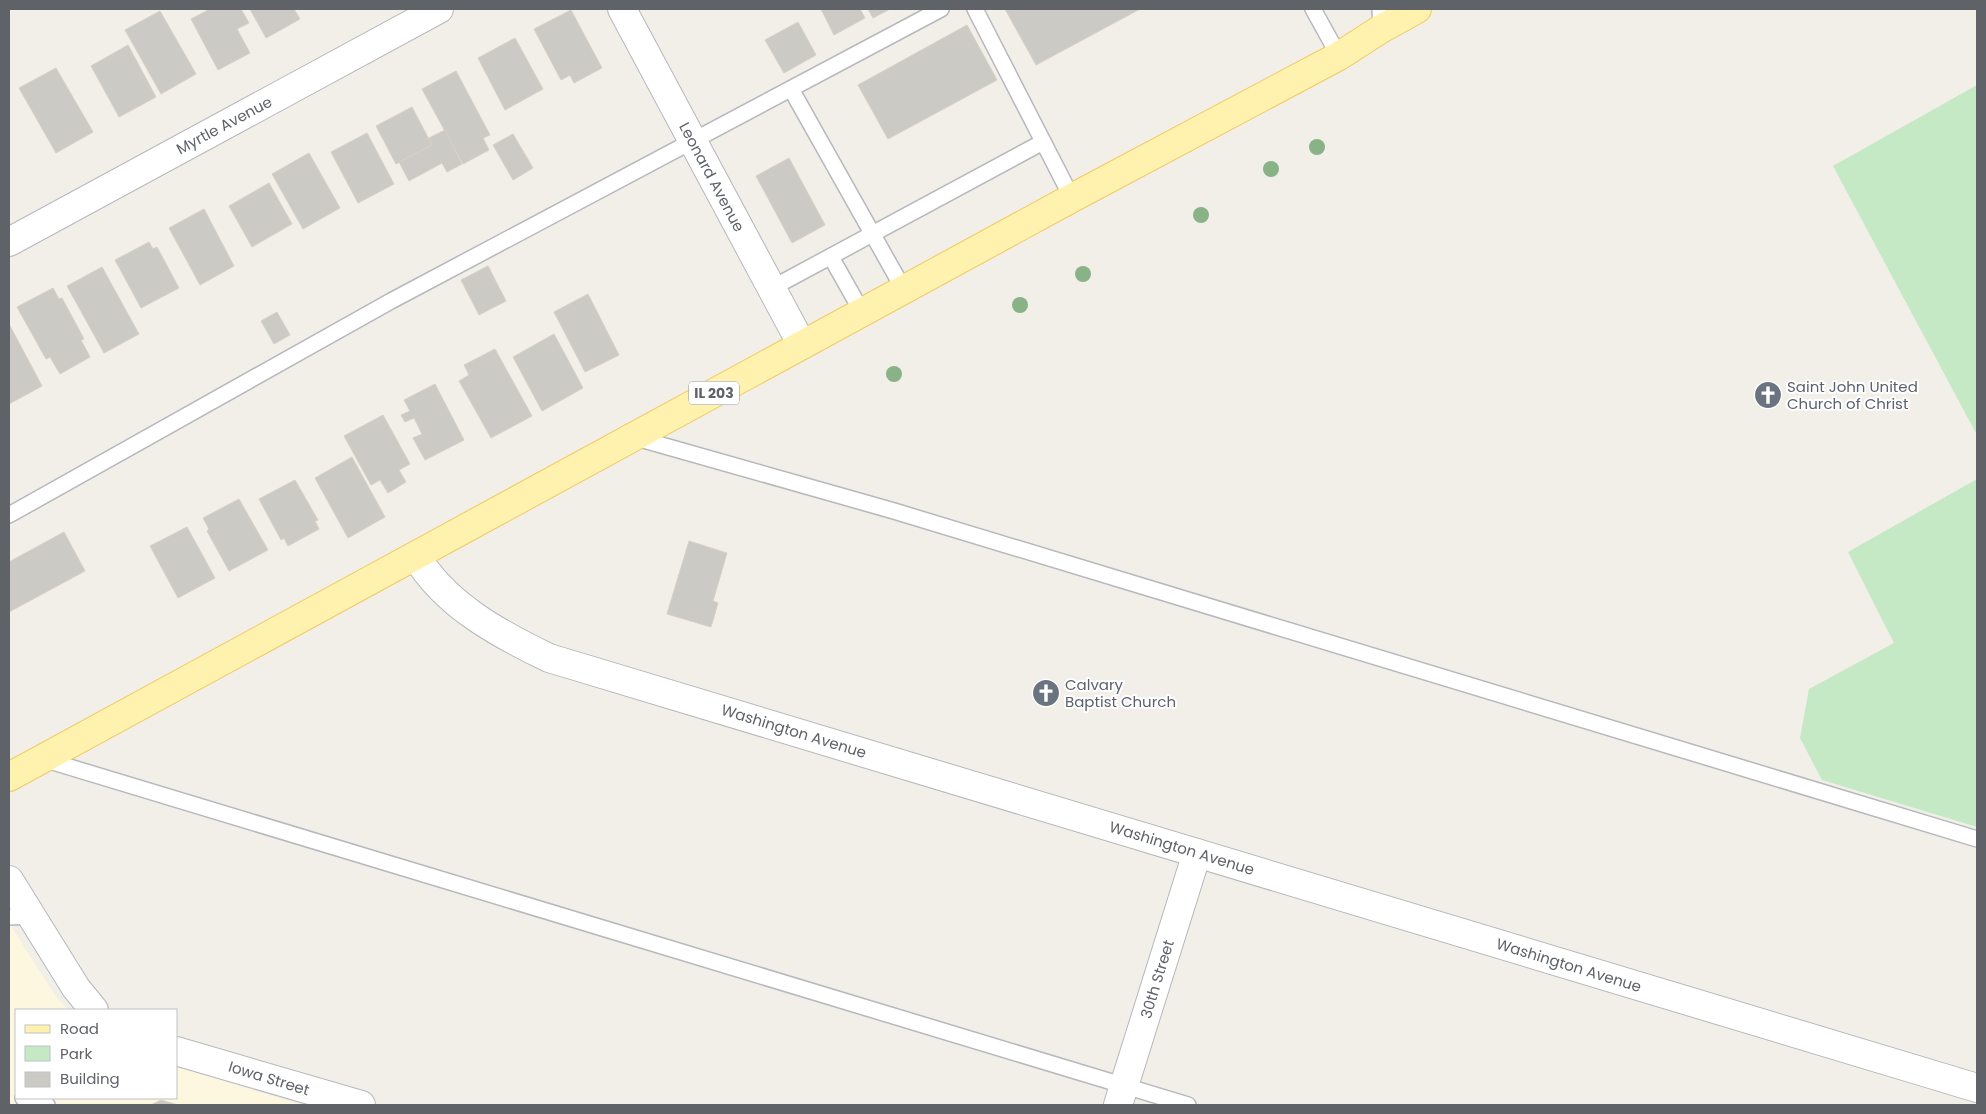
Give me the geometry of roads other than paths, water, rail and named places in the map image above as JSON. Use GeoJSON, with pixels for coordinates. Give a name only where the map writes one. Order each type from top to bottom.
{"type":"FeatureCollection","features":[{"type":"Feature","properties":{"kind":"main road","name":"IL 203"},"geometry":{"type":"LineString","coordinates":[[9,777],[1072,198],[1339,56],[1380,19],[1417,9]]}},
{"type":"Feature","properties":{"kind":"street","name":"Myrtle Avenue"},"geometry":{"type":"LineString","coordinates":[[9,242],[438,9]]}},
{"type":"Feature","properties":{"kind":"street","name":"Leonard Avenue"},"geometry":{"type":"LineString","coordinates":[[622,9],[802,345]]}},
{"type":"Feature","properties":{"kind":"street","name":"Washington Avenue"},"geometry":{"type":"LineString","coordinates":[[416,556],[423,567],[446,592],[483,623],[549,658],[1977,1088]]}},
{"type":"Feature","properties":{"kind":"street","name":"30th Street"},"geometry":{"type":"LineString","coordinates":[[1121,1096],[1197,853]]}},
{"type":"Feature","properties":{"kind":"street"},"geometry":{"type":"LineString","coordinates":[[9,880],[20,917],[93,1009]]}},
{"type":"Feature","properties":{"kind":"street","name":"Iowa Street"},"geometry":{"type":"LineString","coordinates":[[178,1052],[361,1105]]}},
{"type":"Feature","properties":{"kind":"lane"},"geometry":{"type":"LineString","coordinates":[[9,515],[391,301],[941,9]]}},
{"type":"Feature","properties":{"kind":"lane"},"geometry":{"type":"LineString","coordinates":[[975,9],[1072,198]]}},
{"type":"Feature","properties":{"kind":"lane"},"geometry":{"type":"LineString","coordinates":[[1313,9],[1339,56]]}},
{"type":"Feature","properties":{"kind":"lane"},"geometry":{"type":"LineString","coordinates":[[790,90],[904,290]]}},
{"type":"Feature","properties":{"kind":"lane"},"geometry":{"type":"LineString","coordinates":[[772,288],[1043,142]]}},
{"type":"Feature","properties":{"kind":"lane"},"geometry":{"type":"LineString","coordinates":[[831,256],[862,312]]}},
{"type":"Feature","properties":{"kind":"lane"},"geometry":{"type":"LineString","coordinates":[[633,437],[894,511],[1977,839]]}},
{"type":"Feature","properties":{"kind":"lane"},"geometry":{"type":"LineString","coordinates":[[42,759],[1121,1096],[1188,1105]]}},
{"type":"Feature","properties":{"kind":"lane"},"geometry":{"type":"LineString","coordinates":[[26,1099],[47,1105]]}},
{"type":"Feature","properties":{"kind":"place","name":"Saint John United Church of Christ"},"geometry":{"type":"Point","coordinates":[1768,395]}},
{"type":"Feature","properties":{"kind":"place","name":"Calvary Baptist Church"},"geometry":{"type":"Point","coordinates":[1046,693]}}]}
